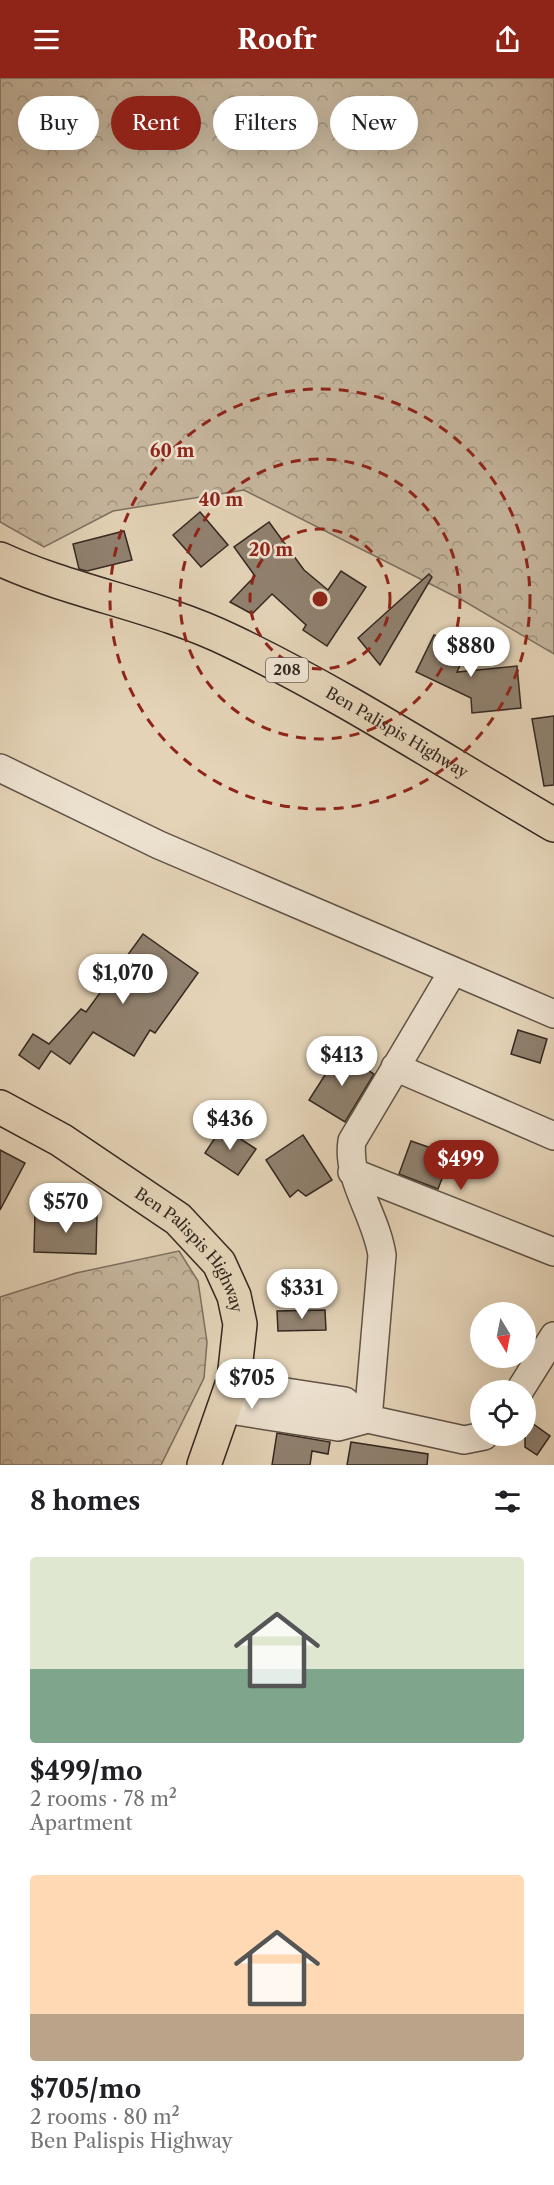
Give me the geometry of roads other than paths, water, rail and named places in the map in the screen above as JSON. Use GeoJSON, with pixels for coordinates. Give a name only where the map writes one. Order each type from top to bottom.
{"type":"FeatureCollection","features":[{"type":"Feature","properties":{"kind":"main road","name":"Ben Palispis Highway"},"geometry":{"type":"LineString","coordinates":[[0,559],[38,576],[139,606],[229,640],[326,691],[554,825]]}},
{"type":"Feature","properties":{"kind":"main road","name":"Ben Palispis Highway"},"geometry":{"type":"LineString","coordinates":[[0,1107],[61,1140],[178,1219],[219,1263],[234,1296],[240,1324],[228,1397],[204,1465]]}},
{"type":"Feature","properties":{"kind":"street"},"geometry":{"type":"LineString","coordinates":[[0,768],[159,845],[554,1014]]}},
{"type":"Feature","properties":{"kind":"street"},"geometry":{"type":"LineString","coordinates":[[365,1419],[382,1255],[375,1226],[352,1172],[350,1158],[352,1141],[453,971]]}},
{"type":"Feature","properties":{"kind":"street"},"geometry":{"type":"LineString","coordinates":[[395,1067],[554,1136]]}},
{"type":"Feature","properties":{"kind":"street"},"geometry":{"type":"LineString","coordinates":[[352,1172],[554,1252]]}},
{"type":"Feature","properties":{"kind":"street"},"geometry":{"type":"LineString","coordinates":[[526,1380],[554,1336]]}},
{"type":"Feature","properties":{"kind":"street"},"geometry":{"type":"LineString","coordinates":[[228,1397],[338,1427],[365,1419],[464,1440],[470,1439]]}}]}
